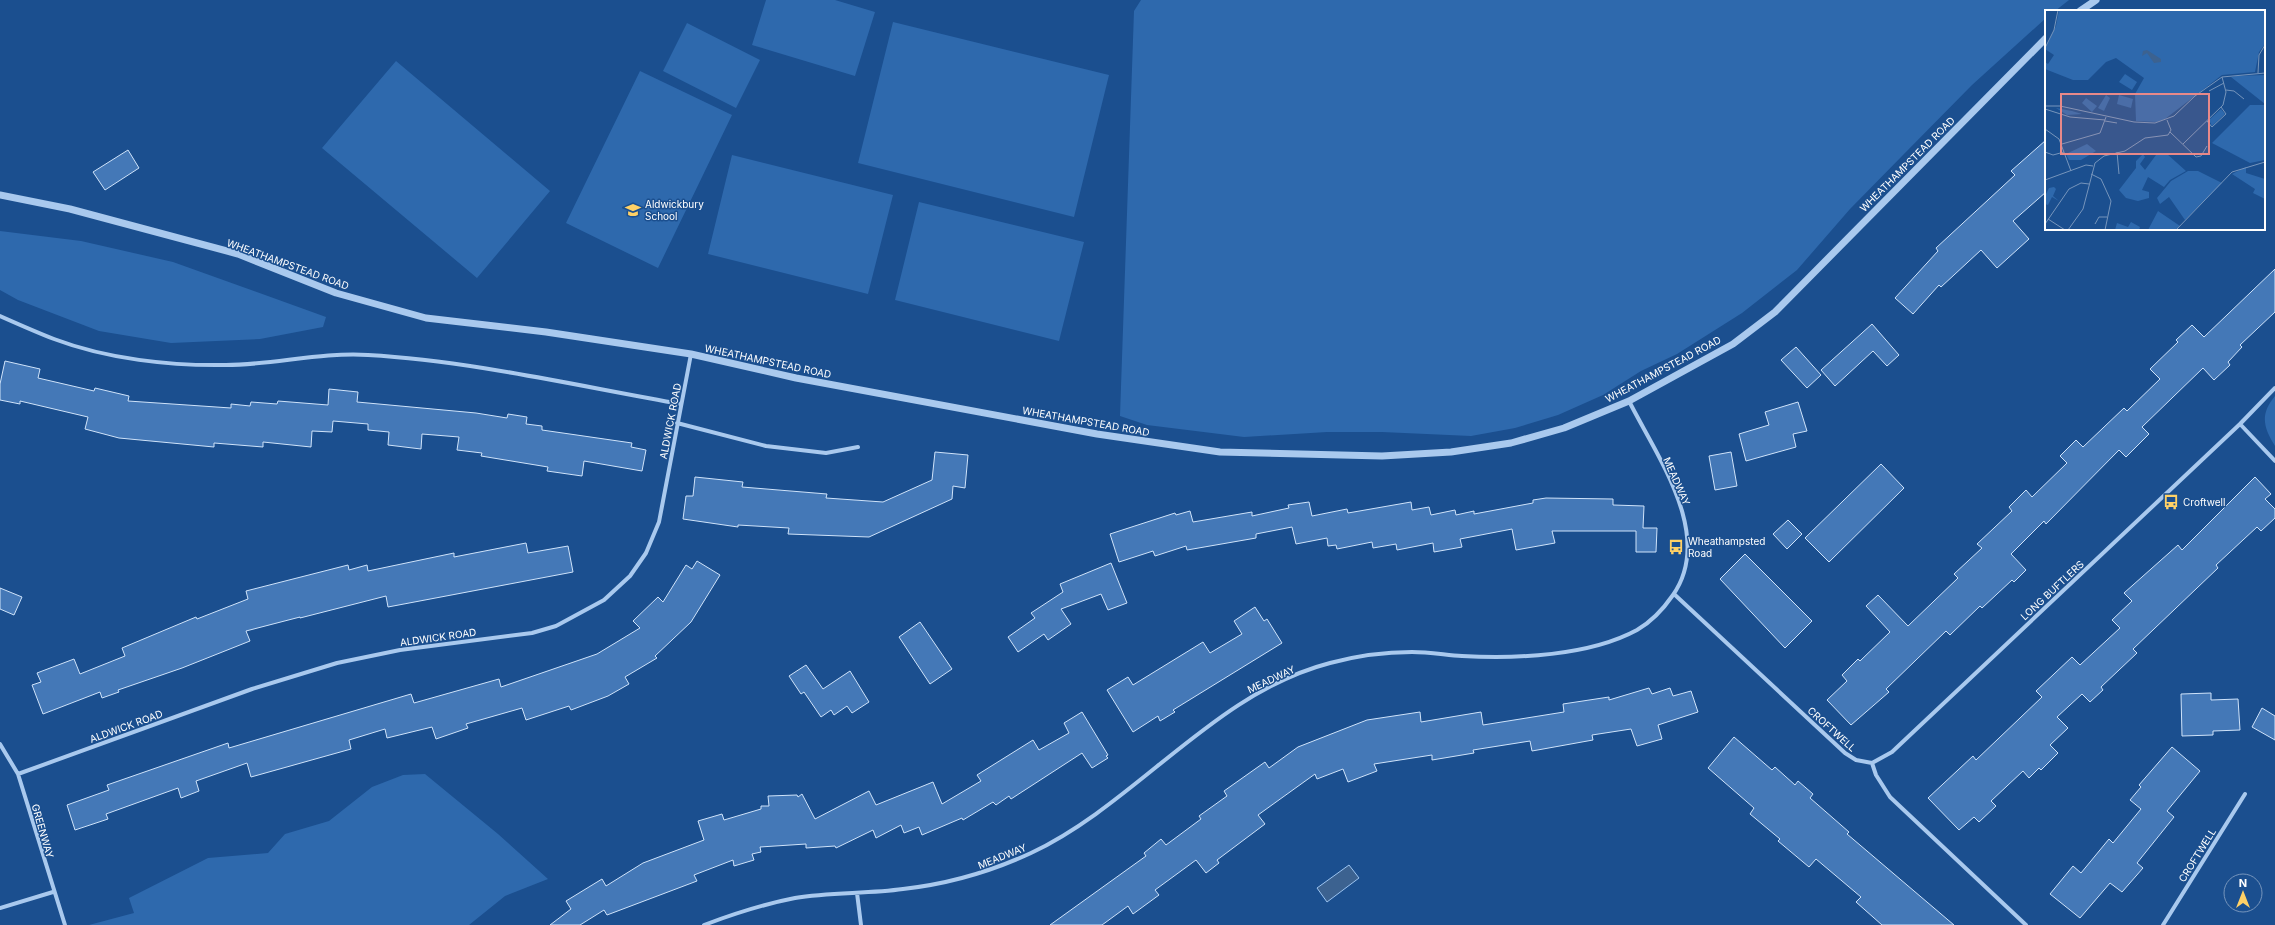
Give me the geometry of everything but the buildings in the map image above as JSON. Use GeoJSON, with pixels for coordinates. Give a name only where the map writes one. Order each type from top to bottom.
{"type":"FeatureCollection","features":[{"type":"Feature","properties":{"kind":"street"},"geometry":{"type":"LineString","coordinates":[[2081,10],[2096,0]]}},
{"type":"Feature","properties":{"kind":"street","name":"WHEATHAMPSTEAD ROAD"},"geometry":{"type":"LineString","coordinates":[[0,195],[70,209],[238,254],[336,293],[426,318],[546,332],[691,354],[796,378],[1042,424],[1126,439],[1220,452],[1382,456],[1451,452],[1511,442],[1564,428],[1629,401],[1733,344],[1775,312],[2045,39]]}},
{"type":"Feature","properties":{"kind":"street"},"geometry":{"type":"LineString","coordinates":[[0,316],[55,340],[138,360],[184,365],[227,365],[323,356],[366,355],[464,366],[680,404]]}},
{"type":"Feature","properties":{"kind":"street","name":"ALDWICK ROAD"},"geometry":{"type":"LineString","coordinates":[[18,774],[252,689],[337,663],[400,650],[532,633],[556,626],[579,615],[609,595],[630,576],[646,554],[659,522],[680,404],[691,354]]}},
{"type":"Feature","properties":{"kind":"street","name":"LONG BUFTLERS"},"geometry":{"type":"LineString","coordinates":[[1872,763],[1892,752],[2240,424],[2275,388]]}},
{"type":"Feature","properties":{"kind":"street","name":"MEADWAY"},"geometry":{"type":"LineString","coordinates":[[704,925],[741,912],[797,898],[943,883],[989,871],[1034,851],[1093,816],[1242,702],[1285,680],[1328,663],[1377,654],[1414,652],[1512,657],[1561,652],[1604,643],[1638,629],[1657,614],[1674,594],[1685,573],[1688,551],[1686,522],[1677,496],[1629,401]]}},
{"type":"Feature","properties":{"kind":"street"},"geometry":{"type":"LineString","coordinates":[[677,423],[766,446],[826,453],[858,447]]}},
{"type":"Feature","properties":{"kind":"street"},"geometry":{"type":"LineString","coordinates":[[2240,424],[2275,461]]}},
{"type":"Feature","properties":{"kind":"street","name":"CROFTWELL"},"geometry":{"type":"LineString","coordinates":[[1674,594],[1845,753],[1856,760],[1872,763]]}},
{"type":"Feature","properties":{"kind":"street","name":"GREENWAY"},"geometry":{"type":"LineString","coordinates":[[0,744],[18,774],[53,892],[65,925]]}},
{"type":"Feature","properties":{"kind":"street"},"geometry":{"type":"LineString","coordinates":[[1872,763],[1876,775],[1890,797],[2026,925]]}},
{"type":"Feature","properties":{"kind":"street","name":"CROFTWELL"},"geometry":{"type":"LineString","coordinates":[[2164,925],[2245,794]]}},
{"type":"Feature","properties":{"kind":"street"},"geometry":{"type":"LineString","coordinates":[[0,908],[53,892]]}},
{"type":"Feature","properties":{"kind":"street"},"geometry":{"type":"LineString","coordinates":[[857,893],[861,925]]}},
{"type":"Feature","properties":{"kind":"shaded area"},"geometry":{"type":"Polygon","coordinates":[[[766,0],[835,0],[875,12],[855,76],[752,45],[766,0]]]}},
{"type":"Feature","properties":{"kind":"shaded area"},"geometry":{"type":"Polygon","coordinates":[[[1141,0],[2069,0],[2056,10],[2045,10],[2045,19],[1972,85],[1850,209],[1797,270],[1742,313],[1677,354],[1641,371],[1603,395],[1558,415],[1515,428],[1471,436],[1382,432],[1327,432],[1244,437],[1147,425],[1120,416],[1134,11],[1141,0]]]}},
{"type":"Feature","properties":{"kind":"shaded area"},"geometry":{"type":"Polygon","coordinates":[[[893,22],[1109,75],[1074,217],[858,163],[893,22]]]}},
{"type":"Feature","properties":{"kind":"shaded area"},"geometry":{"type":"Polygon","coordinates":[[[687,23],[760,60],[736,108],[663,71],[687,23]]]}},
{"type":"Feature","properties":{"kind":"shaded area"},"geometry":{"type":"Polygon","coordinates":[[[396,61],[550,191],[477,278],[322,148],[396,61]]]}},
{"type":"Feature","properties":{"kind":"shaded area"},"geometry":{"type":"Polygon","coordinates":[[[640,71],[732,115],[658,268],[566,223],[640,71]]]}},
{"type":"Feature","properties":{"kind":"shaded area"},"geometry":{"type":"Polygon","coordinates":[[[732,155],[893,195],[868,294],[708,254],[732,155]]]}},
{"type":"Feature","properties":{"kind":"shaded area"},"geometry":{"type":"Polygon","coordinates":[[[919,202],[1084,242],[1059,341],[895,300],[919,202]]]}},
{"type":"Feature","properties":{"kind":"shaded area"},"geometry":{"type":"Polygon","coordinates":[[[0,231],[81,241],[173,262],[326,317],[323,327],[260,339],[171,343],[99,331],[18,300],[0,290],[0,231]]]}},
{"type":"Feature","properties":{"kind":"shaded area"},"geometry":{"type":"Polygon","coordinates":[[[2275,396],[2275,446],[2266,427],[2265,415],[2275,396]]]}},
{"type":"Feature","properties":{"kind":"shaded area"},"geometry":{"type":"Polygon","coordinates":[[[425,774],[498,834],[548,879],[505,896],[469,925],[89,925],[134,913],[129,898],[208,858],[268,853],[285,834],[329,821],[372,787],[403,775],[425,774]]]}},
{"type":"Feature","properties":{"kind":"shaded area"},"geometry":{"type":"Polygon","coordinates":[[[1349,865],[1359,878],[1327,902],[1317,888],[1349,865]]]}},
{"type":"Feature","properties":{"kind":"place","name":"Aldwickbury School"},"geometry":{"type":"Point","coordinates":[633,210]}},
{"type":"Feature","properties":{"kind":"place","name":"Croftwell"},"geometry":{"type":"Point","coordinates":[2171,502]}},
{"type":"Feature","properties":{"kind":"place","name":"Wheathampsted Road"},"geometry":{"type":"Point","coordinates":[1676,547]}}]}
